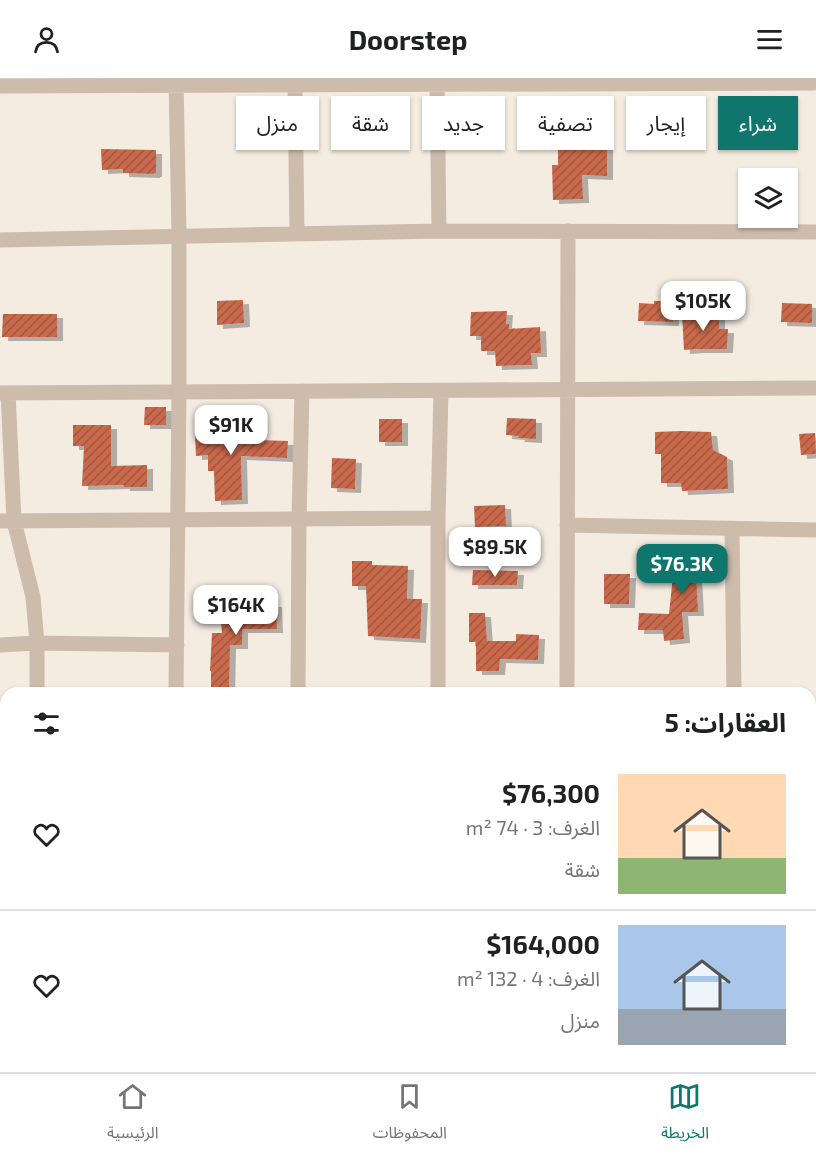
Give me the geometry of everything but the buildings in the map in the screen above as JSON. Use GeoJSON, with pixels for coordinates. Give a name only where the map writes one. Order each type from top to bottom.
{"type":"FeatureCollection","features":[{"type":"Feature","properties":{"kind":"street"},"geometry":{"type":"LineString","coordinates":[[176,81],[179,236],[176,687]]}},
{"type":"Feature","properties":{"kind":"street"},"geometry":{"type":"LineString","coordinates":[[0,86],[176,81],[295,85],[437,81],[812,82]]}},
{"type":"Feature","properties":{"kind":"street"},"geometry":{"type":"LineString","coordinates":[[437,81],[439,231]]}},
{"type":"Feature","properties":{"kind":"street"},"geometry":{"type":"LineString","coordinates":[[295,85],[297,233]]}},
{"type":"Feature","properties":{"kind":"street"},"geometry":{"type":"LineString","coordinates":[[0,240],[439,231],[816,232]]}},
{"type":"Feature","properties":{"kind":"street"},"geometry":{"type":"LineString","coordinates":[[567,687],[568,231]]}},
{"type":"Feature","properties":{"kind":"street"},"geometry":{"type":"LineString","coordinates":[[37,687],[37,643],[33,597],[7,521],[4,393],[816,388]]}},
{"type":"Feature","properties":{"kind":"street"},"geometry":{"type":"LineString","coordinates":[[438,687],[441,390]]}},
{"type":"Feature","properties":{"kind":"street"},"geometry":{"type":"LineString","coordinates":[[298,687],[302,391]]}},
{"type":"Feature","properties":{"kind":"street"},"geometry":{"type":"LineString","coordinates":[[7,521],[438,518]]}},
{"type":"Feature","properties":{"kind":"street"},"geometry":{"type":"LineString","coordinates":[[567,525],[816,530]]}},
{"type":"Feature","properties":{"kind":"street"},"geometry":{"type":"LineString","coordinates":[[732,529],[734,687]]}},
{"type":"Feature","properties":{"kind":"street"},"geometry":{"type":"LineString","coordinates":[[0,645],[37,643],[177,645]]}}]}
